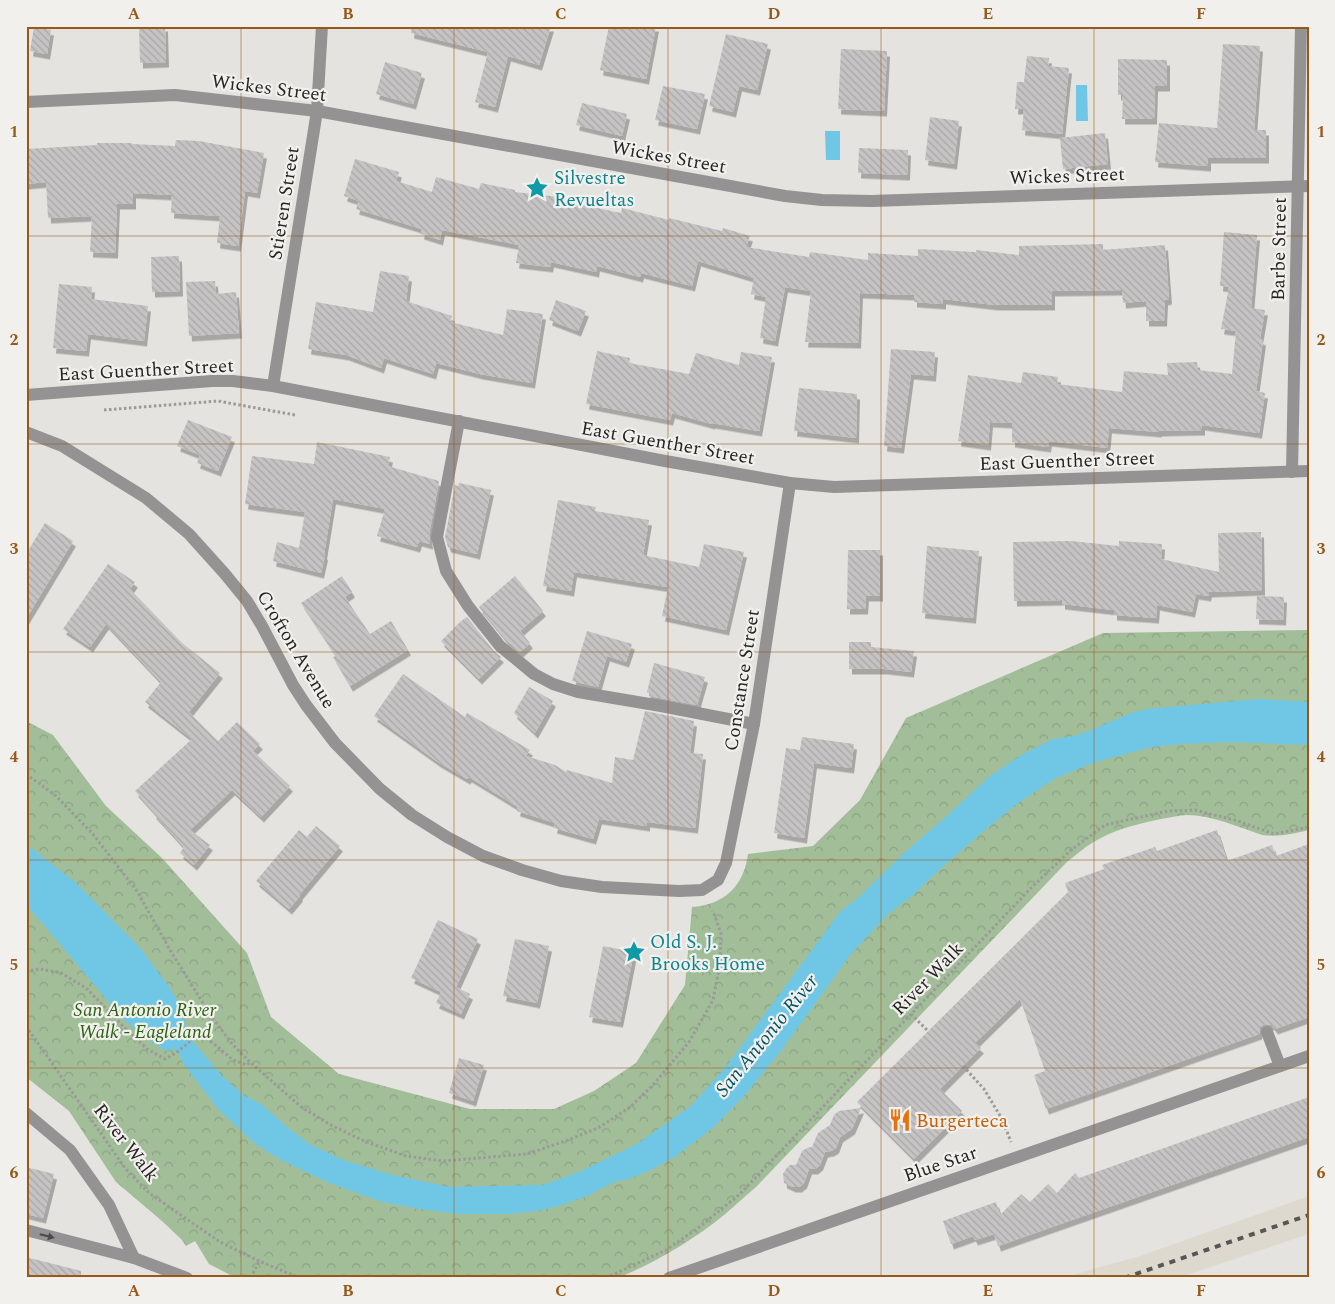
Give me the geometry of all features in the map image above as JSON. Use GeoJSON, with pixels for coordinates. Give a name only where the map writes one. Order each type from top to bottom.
{"type":"FeatureCollection","features":[{"type":"Feature","properties":{"kind":"street","name":"Stieren Street"},"geometry":{"type":"LineString","coordinates":[[273,386],[317,111],[322,26]]}},
{"type":"Feature","properties":{"kind":"street","name":"Barbe Street"},"geometry":{"type":"LineString","coordinates":[[1292,472],[1304,186],[1301,26]]}},
{"type":"Feature","properties":{"kind":"street","name":"Wickes Street"},"geometry":{"type":"LineString","coordinates":[[26,102],[174,95],[317,111],[785,196],[822,200],[882,200],[1304,186]]}},
{"type":"Feature","properties":{"kind":"street","name":"East Guenther Street"},"geometry":{"type":"LineString","coordinates":[[26,395],[212,380],[233,380],[790,483],[834,486],[1309,471]]}},
{"type":"Feature","properties":{"kind":"street"},"geometry":{"type":"LineString","coordinates":[[459,421],[437,537],[446,571],[468,606],[500,646],[534,674],[561,687],[578,692],[754,724]]}},
{"type":"Feature","properties":{"kind":"street","name":"Crofton Avenue"},"geometry":{"type":"LineString","coordinates":[[26,432],[62,446],[146,498],[189,534],[247,601],[293,685],[336,744],[380,789],[419,820],[446,837],[483,856],[561,881],[602,887],[679,891],[702,890],[718,880]]}},
{"type":"Feature","properties":{"kind":"street","name":"Constance Street"},"geometry":{"type":"LineString","coordinates":[[718,880],[726,863],[754,724],[790,483]]}},
{"type":"Feature","properties":{"kind":"street"},"geometry":{"type":"LineString","coordinates":[[1267,1032],[1280,1066]]}},
{"type":"Feature","properties":{"kind":"street","name":"Blue Star"},"geometry":{"type":"LineString","coordinates":[[668,1278],[1309,1056]]}},
{"type":"Feature","properties":{"kind":"street"},"geometry":{"type":"LineString","coordinates":[[26,1114],[70,1150],[109,1205],[134,1258]]}},
{"type":"Feature","properties":{"kind":"street"},"geometry":{"type":"LineString","coordinates":[[26,1230],[134,1258],[187,1278]]}},
{"type":"Feature","properties":{"kind":"path"},"geometry":{"type":"LineString","coordinates":[[104,410],[218,401],[295,415]]}},
{"type":"Feature","properties":{"kind":"path"},"geometry":{"type":"LineString","coordinates":[[26,774],[56,796],[92,833],[136,891],[211,1016],[232,1044],[300,1106],[329,1124],[364,1141],[406,1156],[443,1161],[527,1154],[598,1128],[629,1108],[653,1085],[689,1042],[713,1000],[720,964],[721,934],[712,911]]}},
{"type":"Feature","properties":{"kind":"path","name":"River Walk"},"geometry":{"type":"LineString","coordinates":[[606,1278],[666,1250],[698,1228],[740,1194],[1032,887],[1071,850],[1105,825],[1168,811],[1195,810],[1238,820],[1274,834],[1309,828]]}},
{"type":"Feature","properties":{"kind":"path"},"geometry":{"type":"LineString","coordinates":[[26,971],[40,970],[61,973],[86,988],[147,1049],[165,1059],[176,1053],[193,1039],[200,1037],[207,1038],[233,1060],[246,1066],[250,1062]]}},
{"type":"Feature","properties":{"kind":"path"},"geometry":{"type":"LineString","coordinates":[[911,1014],[928,1031]]}},
{"type":"Feature","properties":{"kind":"path","name":"River Walk"},"geometry":{"type":"LineString","coordinates":[[26,1026],[125,1168],[149,1193],[220,1242],[300,1278]]}},
{"type":"Feature","properties":{"kind":"path"},"geometry":{"type":"LineString","coordinates":[[963,1066],[984,1089],[1002,1119],[1017,1156]]}},
{"type":"Feature","properties":{"kind":"path"},"geometry":{"type":"LineString","coordinates":[[251,1278],[259,1261]]}},
{"type":"Feature","properties":{"kind":"shaded area"},"geometry":{"type":"Polygon","coordinates":[[[1309,1196],[1309,1234],[1178,1278],[1062,1278],[1140,1256],[1309,1196]]]}},
{"type":"Feature","properties":{"kind":"green space","name":"San Antonio River Walk - Eagleland"},"geometry":{"type":"Polygon","coordinates":[[[1309,630],[1309,830],[1268,836],[1215,819],[1186,815],[1131,826],[1092,843],[1066,863],[756,1187],[712,1225],[660,1258],[618,1278],[236,1278],[209,1264],[195,1241],[186,1246],[162,1221],[116,1182],[69,1111],[26,1077],[26,721],[53,735],[106,806],[162,858],[247,953],[271,1017],[339,1074],[470,1109],[554,1109],[594,1091],[636,1063],[685,985],[692,907],[714,902],[730,892],[742,876],[748,854],[813,846],[860,800],[906,718],[1103,633],[1309,630]]]}},
{"type":"Feature","properties":{"kind":"water"},"geometry":{"type":"Polygon","coordinates":[[[1076,85],[1087,85],[1088,121],[1076,121],[1076,85]]]}},
{"type":"Feature","properties":{"kind":"water"},"geometry":{"type":"Polygon","coordinates":[[[825,131],[840,131],[840,160],[826,160],[825,131]]]}},
{"type":"Feature","properties":{"kind":"water","name":"San Antonio River"},"geometry":{"type":"Polygon","coordinates":[[[1259,699],[1309,702],[1309,745],[1230,742],[1152,747],[1103,760],[1054,779],[1017,804],[980,834],[913,895],[888,914],[851,954],[781,1051],[744,1096],[714,1127],[676,1156],[651,1170],[629,1179],[614,1182],[587,1196],[538,1211],[509,1214],[458,1214],[382,1202],[329,1183],[279,1159],[254,1143],[218,1109],[182,1062],[175,1049],[166,1051],[124,1020],[26,904],[26,844],[75,882],[140,948],[177,1000],[184,1015],[189,1037],[223,1077],[245,1096],[261,1104],[309,1144],[343,1160],[392,1175],[450,1187],[543,1185],[579,1172],[637,1144],[691,1106],[725,1068],[840,912],[859,897],[902,855],[990,776],[1023,754],[1053,739],[1074,736],[1089,731],[1131,713],[1147,709],[1259,699]]]}},
{"type":"Feature","properties":{"kind":"building"},"geometry":{"type":"Polygon","coordinates":[[[139,26],[165,26],[166,62],[140,63],[139,26]]]}},
{"type":"Feature","properties":{"kind":"building"},"geometry":{"type":"Polygon","coordinates":[[[412,26],[551,26],[539,65],[508,56],[495,107],[475,102],[488,52],[411,33],[412,26]]]}},
{"type":"Feature","properties":{"kind":"building"},"geometry":{"type":"Polygon","coordinates":[[[609,26],[656,26],[646,79],[600,70],[609,26]]]}},
{"type":"Feature","properties":{"kind":"building"},"geometry":{"type":"Polygon","coordinates":[[[34,27],[51,30],[47,54],[30,51],[34,27]]]}},
{"type":"Feature","properties":{"kind":"building"},"geometry":{"type":"Polygon","coordinates":[[[726,34],[768,44],[757,90],[739,86],[733,112],[709,106],[726,34]]]}},
{"type":"Feature","properties":{"kind":"building"},"geometry":{"type":"Polygon","coordinates":[[[1223,44],[1260,46],[1254,130],[1266,130],[1266,158],[1208,158],[1208,166],[1155,162],[1159,123],[1217,128],[1223,44]]]}},
{"type":"Feature","properties":{"kind":"building"},"geometry":{"type":"Polygon","coordinates":[[[841,49],[887,51],[884,111],[838,109],[841,49]]]}},
{"type":"Feature","properties":{"kind":"building"},"geometry":{"type":"Polygon","coordinates":[[[1027,56],[1049,58],[1048,66],[1069,68],[1062,134],[1022,130],[1024,109],[1015,109],[1017,82],[1024,82],[1027,56]]]}},
{"type":"Feature","properties":{"kind":"building"},"geometry":{"type":"Polygon","coordinates":[[[1118,59],[1167,60],[1167,86],[1155,86],[1154,119],[1122,119],[1123,95],[1118,95],[1118,59]]]}},
{"type":"Feature","properties":{"kind":"building"},"geometry":{"type":"Polygon","coordinates":[[[385,62],[422,73],[413,104],[376,94],[385,62]]]}},
{"type":"Feature","properties":{"kind":"building"},"geometry":{"type":"Polygon","coordinates":[[[663,86],[705,94],[697,129],[655,120],[663,86]]]}},
{"type":"Feature","properties":{"kind":"building"},"geometry":{"type":"Polygon","coordinates":[[[582,103],[627,114],[622,136],[576,125],[582,103]]]}},
{"type":"Feature","properties":{"kind":"building"},"geometry":{"type":"Polygon","coordinates":[[[930,117],[959,121],[954,164],[925,160],[930,117]]]}},
{"type":"Feature","properties":{"kind":"building"},"geometry":{"type":"Polygon","coordinates":[[[1105,133],[1108,164],[1063,169],[1060,138],[1105,133]]]}},
{"type":"Feature","properties":{"kind":"building"},"geometry":{"type":"Polygon","coordinates":[[[176,140],[199,141],[264,153],[257,193],[245,191],[238,246],[217,243],[220,216],[171,213],[172,195],[133,193],[133,204],[117,204],[115,253],[90,252],[92,216],[48,218],[46,182],[26,184],[26,149],[97,145],[97,143],[175,146],[176,140]]]}},
{"type":"Feature","properties":{"kind":"building"},"geometry":{"type":"Polygon","coordinates":[[[859,148],[908,150],[907,175],[858,173],[859,148]]]}},
{"type":"Feature","properties":{"kind":"building"},"geometry":{"type":"Polygon","coordinates":[[[355,159],[399,172],[396,181],[432,192],[436,177],[479,189],[481,183],[515,190],[515,192],[559,197],[559,200],[621,213],[622,208],[722,231],[723,228],[750,236],[746,247],[809,257],[810,252],[868,260],[868,253],[918,256],[918,249],[976,252],[976,250],[1019,255],[1019,246],[1103,244],[1103,250],[1165,245],[1169,299],[1165,300],[1164,321],[1146,321],[1146,301],[1123,303],[1122,290],[1052,291],[1052,305],[995,305],[943,299],[943,304],[914,302],[914,295],[860,293],[858,343],[805,342],[811,291],[785,287],[775,341],[760,338],[766,297],[751,294],[754,278],[698,261],[692,286],[641,273],[640,277],[597,266],[596,272],[551,262],[550,267],[516,263],[519,245],[442,230],[440,240],[421,234],[422,229],[356,209],[359,201],[344,196],[355,159]]]}},
{"type":"Feature","properties":{"kind":"building"},"geometry":{"type":"Polygon","coordinates":[[[1224,232],[1257,235],[1251,308],[1265,310],[1260,339],[1263,340],[1256,391],[1265,393],[1259,433],[1202,425],[1202,430],[1159,432],[1109,428],[1107,448],[1049,441],[1048,447],[1012,442],[1012,423],[990,422],[988,445],[958,441],[968,375],[1021,383],[1023,372],[1058,377],[1057,384],[1122,392],[1124,371],[1168,375],[1167,363],[1197,362],[1198,370],[1232,374],[1236,331],[1221,329],[1229,287],[1220,286],[1224,232]]]}},
{"type":"Feature","properties":{"kind":"building"},"geometry":{"type":"Polygon","coordinates":[[[179,256],[180,291],[152,292],[151,257],[179,256]]]}},
{"type":"Feature","properties":{"kind":"building"},"geometry":{"type":"Polygon","coordinates":[[[380,271],[409,276],[406,301],[452,316],[450,322],[503,335],[507,309],[543,314],[532,383],[480,374],[436,363],[433,374],[384,358],[381,368],[346,355],[308,349],[316,302],[373,312],[380,271]]]}},
{"type":"Feature","properties":{"kind":"building"},"geometry":{"type":"Polygon","coordinates":[[[215,281],[216,294],[236,292],[239,333],[189,336],[186,282],[215,281]]]}},
{"type":"Feature","properties":{"kind":"building"},"geometry":{"type":"Polygon","coordinates":[[[59,284],[92,287],[91,299],[148,306],[144,341],[88,334],[86,351],[53,348],[59,284]]]}},
{"type":"Feature","properties":{"kind":"building"},"geometry":{"type":"Polygon","coordinates":[[[556,300],[586,311],[578,331],[549,320],[556,300]]]}},
{"type":"Feature","properties":{"kind":"building"},"geometry":{"type":"Polygon","coordinates":[[[891,349],[935,352],[933,376],[911,374],[901,448],[884,446],[891,349]]]}},
{"type":"Feature","properties":{"kind":"building"},"geometry":{"type":"Polygon","coordinates":[[[597,351],[630,358],[629,363],[689,374],[696,353],[739,365],[741,352],[772,357],[759,431],[712,424],[672,413],[670,420],[586,404],[597,351]]]}},
{"type":"Feature","properties":{"kind":"building"},"geometry":{"type":"Polygon","coordinates":[[[799,388],[857,394],[856,438],[794,431],[799,388]]]}},
{"type":"Feature","properties":{"kind":"building"},"geometry":{"type":"Polygon","coordinates":[[[188,420],[232,437],[218,471],[197,463],[200,455],[177,446],[188,420]]]}},
{"type":"Feature","properties":{"kind":"building"},"geometry":{"type":"Polygon","coordinates":[[[317,442],[390,457],[388,466],[439,481],[429,535],[430,544],[419,541],[417,547],[377,536],[385,509],[333,499],[321,573],[273,561],[277,542],[299,548],[305,512],[245,504],[252,456],[314,464],[317,442]]]}},
{"type":"Feature","properties":{"kind":"building"},"geometry":{"type":"Polygon","coordinates":[[[459,483],[491,490],[477,554],[448,547],[445,537],[455,485],[458,486],[459,483]]]}},
{"type":"Feature","properties":{"kind":"building"},"geometry":{"type":"Polygon","coordinates":[[[558,500],[596,507],[595,511],[649,520],[643,555],[699,567],[704,544],[744,552],[726,630],[662,616],[668,587],[574,572],[571,591],[543,586],[558,500]]]}},
{"type":"Feature","properties":{"kind":"building"},"geometry":{"type":"Polygon","coordinates":[[[45,523],[73,541],[26,619],[26,554],[45,523]]]}},
{"type":"Feature","properties":{"kind":"building"},"geometry":{"type":"Polygon","coordinates":[[[1261,532],[1262,590],[1209,592],[1208,596],[1196,594],[1192,612],[1157,605],[1156,618],[1114,615],[1114,610],[1062,604],[1062,600],[1014,601],[1013,542],[1071,541],[1119,546],[1119,541],[1162,544],[1161,559],[1219,572],[1218,533],[1261,532]]]}},
{"type":"Feature","properties":{"kind":"building"},"geometry":{"type":"Polygon","coordinates":[[[927,546],[979,551],[973,618],[922,613],[927,546]]]}},
{"type":"Feature","properties":{"kind":"building"},"geometry":{"type":"Polygon","coordinates":[[[848,550],[880,550],[880,596],[866,596],[865,609],[847,609],[848,550]]]}},
{"type":"Feature","properties":{"kind":"building"},"geometry":{"type":"Polygon","coordinates":[[[108,564],[135,582],[130,589],[182,643],[220,673],[189,712],[218,741],[237,722],[260,744],[253,751],[290,786],[261,817],[232,790],[190,830],[210,845],[194,865],[180,853],[184,847],[135,791],[192,739],[145,702],[161,682],[106,624],[90,647],[63,629],[108,564]]]}},
{"type":"Feature","properties":{"kind":"building"},"geometry":{"type":"Polygon","coordinates":[[[342,576],[352,592],[345,597],[370,634],[391,621],[408,650],[350,686],[333,657],[336,656],[301,603],[342,576]]]}},
{"type":"Feature","properties":{"kind":"building"},"geometry":{"type":"Polygon","coordinates":[[[515,576],[543,611],[520,631],[530,643],[520,652],[506,640],[479,607],[515,576]]]}},
{"type":"Feature","properties":{"kind":"building"},"geometry":{"type":"Polygon","coordinates":[[[1257,596],[1284,597],[1283,620],[1256,619],[1257,596]]]}},
{"type":"Feature","properties":{"kind":"building"},"geometry":{"type":"Polygon","coordinates":[[[467,617],[501,657],[479,679],[441,641],[467,617]]]}},
{"type":"Feature","properties":{"kind":"building"},"geometry":{"type":"Polygon","coordinates":[[[587,631],[632,644],[626,662],[607,656],[598,687],[572,681],[587,631]]]}},
{"type":"Feature","properties":{"kind":"building"},"geometry":{"type":"Polygon","coordinates":[[[849,642],[871,642],[871,647],[914,651],[911,672],[885,669],[849,669],[849,642]]]}},
{"type":"Feature","properties":{"kind":"building"},"geometry":{"type":"Polygon","coordinates":[[[654,663],[705,677],[697,705],[649,696],[647,692],[654,663]]]}},
{"type":"Feature","properties":{"kind":"building"},"geometry":{"type":"Polygon","coordinates":[[[403,674],[465,717],[467,713],[530,750],[526,756],[555,765],[566,772],[567,770],[612,783],[615,757],[633,760],[645,711],[694,721],[690,753],[703,754],[695,828],[647,822],[647,826],[599,819],[593,839],[554,828],[555,823],[517,811],[518,807],[469,777],[467,779],[438,762],[374,716],[403,674]]]}},
{"type":"Feature","properties":{"kind":"building"},"geometry":{"type":"Polygon","coordinates":[[[529,687],[553,701],[535,733],[514,713],[529,687]]]}},
{"type":"Feature","properties":{"kind":"building"},"geometry":{"type":"Polygon","coordinates":[[[802,737],[854,744],[851,768],[814,763],[804,838],[774,833],[786,748],[800,750],[802,737]]]}},
{"type":"Feature","properties":{"kind":"building"},"geometry":{"type":"Polygon","coordinates":[[[316,826],[340,846],[289,909],[256,881],[299,830],[307,837],[316,826]]]}},
{"type":"Feature","properties":{"kind":"building"},"geometry":{"type":"Polygon","coordinates":[[[1217,830],[1227,861],[1272,845],[1276,856],[1309,844],[1309,1017],[1275,1029],[1272,1025],[1265,1024],[1260,1027],[1259,1034],[1046,1109],[1034,1075],[1045,1071],[1020,999],[975,1043],[981,1048],[940,1089],[962,1111],[914,1159],[857,1102],[1068,892],[1065,883],[1104,869],[1102,865],[1155,847],[1157,851],[1217,830]]]}},
{"type":"Feature","properties":{"kind":"building"},"geometry":{"type":"Polygon","coordinates":[[[438,920],[478,939],[456,987],[470,994],[461,1014],[436,1003],[441,992],[411,978],[438,920]]]}},
{"type":"Feature","properties":{"kind":"building"},"geometry":{"type":"Polygon","coordinates":[[[515,939],[549,946],[537,1003],[503,996],[515,939]]]}},
{"type":"Feature","properties":{"kind":"building"},"geometry":{"type":"Polygon","coordinates":[[[603,946],[634,952],[620,1022],[589,1017],[603,946]]]}},
{"type":"Feature","properties":{"kind":"building"},"geometry":{"type":"Polygon","coordinates":[[[459,1058],[484,1065],[473,1101],[449,1093],[459,1058]]]}},
{"type":"Feature","properties":{"kind":"building"},"geometry":{"type":"Polygon","coordinates":[[[1309,1097],[1309,1137],[998,1246],[994,1234],[975,1240],[973,1236],[951,1244],[943,1221],[996,1202],[1000,1215],[1021,1194],[1030,1202],[1048,1184],[1057,1193],[1075,1173],[1079,1178],[1309,1097]]]}},
{"type":"Feature","properties":{"kind":"building"},"geometry":{"type":"Polygon","coordinates":[[[861,1108],[852,1129],[840,1137],[836,1148],[825,1152],[820,1165],[815,1169],[809,1169],[804,1183],[799,1187],[793,1187],[784,1183],[783,1174],[786,1169],[790,1165],[796,1165],[802,1151],[812,1147],[818,1133],[830,1125],[834,1115],[839,1111],[861,1108]]]}},
{"type":"Feature","properties":{"kind":"building"},"geometry":{"type":"Polygon","coordinates":[[[26,1167],[54,1174],[43,1218],[26,1214],[26,1167]]]}},
{"type":"Feature","properties":{"kind":"building"},"geometry":{"type":"Polygon","coordinates":[[[26,1257],[81,1271],[81,1278],[26,1278],[26,1257]]]}},
{"type":"Feature","properties":{"kind":"railway"},"geometry":{"type":"LineString","coordinates":[[1124,1278],[1309,1215]]}},
{"type":"Feature","properties":{"kind":"place","name":"Silvestre Revueltas"},"geometry":{"type":"Point","coordinates":[537,188]}},
{"type":"Feature","properties":{"kind":"place","name":"Old S. J. Brooks Home"},"geometry":{"type":"Point","coordinates":[634,952]}},
{"type":"Feature","properties":{"kind":"place","name":"Burgerteca"},"geometry":{"type":"Point","coordinates":[900,1120]}}]}
